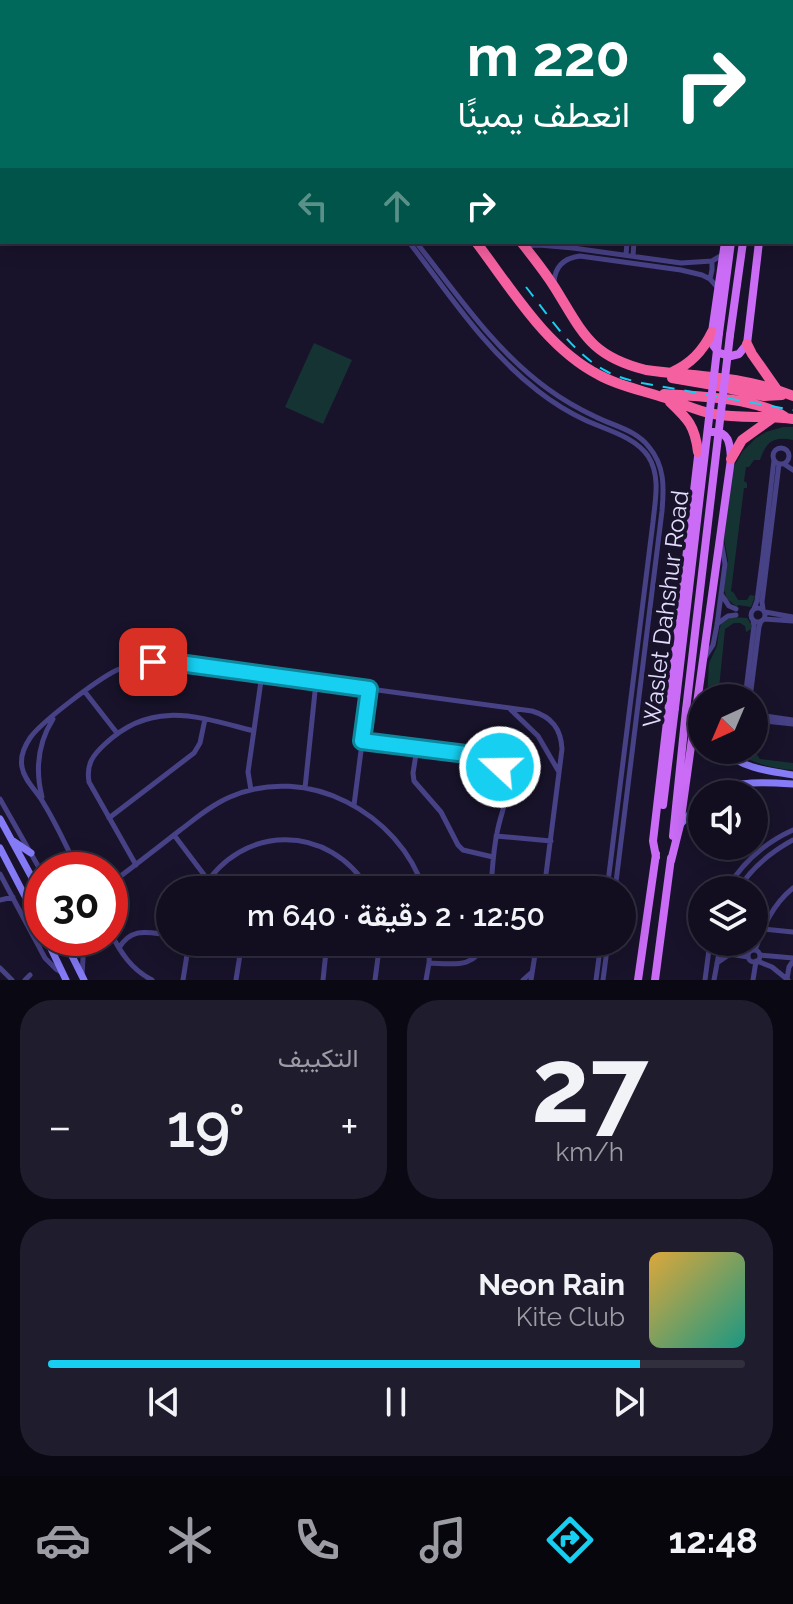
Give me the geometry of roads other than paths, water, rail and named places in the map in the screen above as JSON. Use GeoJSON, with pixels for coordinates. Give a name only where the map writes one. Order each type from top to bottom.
{"type":"FeatureCollection","features":[{"type":"Feature","properties":{"kind":"highway"},"geometry":{"type":"LineString","coordinates":[[478,244],[561,349],[599,376],[717,415],[784,418]]}},
{"type":"Feature","properties":{"kind":"highway"},"geometry":{"type":"LineString","coordinates":[[523,244],[555,287],[574,322],[599,350],[634,367],[729,379],[786,394]]}},
{"type":"Feature","properties":{"kind":"highway"},"geometry":{"type":"LineString","coordinates":[[672,373],[699,354],[712,332]]}},
{"type":"Feature","properties":{"kind":"highway"},"geometry":{"type":"LineString","coordinates":[[747,344],[786,394]]}},
{"type":"Feature","properties":{"kind":"highway"},"geometry":{"type":"LineString","coordinates":[[658,372],[673,379],[764,396],[786,394]]}},
{"type":"Feature","properties":{"kind":"highway"},"geometry":{"type":"LineString","coordinates":[[650,393],[751,405],[775,411],[784,418]]}},
{"type":"Feature","properties":{"kind":"highway"},"geometry":{"type":"LineString","coordinates":[[666,398],[690,422],[698,452]]}},
{"type":"Feature","properties":{"kind":"highway"},"geometry":{"type":"LineString","coordinates":[[731,459],[742,440],[784,418]]}},
{"type":"Feature","properties":{"kind":"main road"},"geometry":{"type":"LineString","coordinates":[[725,244],[712,332],[715,348],[725,356],[739,354],[747,344],[759,244]]}},
{"type":"Feature","properties":{"kind":"main road","name":"Waslet Dahshur Road"},"geometry":{"type":"LineString","coordinates":[[638,980],[656,857],[731,244]]}},
{"type":"Feature","properties":{"kind":"main road","name":"Waslet Dahshur Road"},"geometry":{"type":"LineString","coordinates":[[655,980],[743,244]]}},
{"type":"Feature","properties":{"kind":"main road"},"geometry":{"type":"LineString","coordinates":[[656,857],[653,841],[698,452],[704,437],[719,432],[730,443],[731,459],[699,684]]}},
{"type":"Feature","properties":{"kind":"main road"},"geometry":{"type":"LineString","coordinates":[[671,861],[680,825],[688,764]]}},
{"type":"Feature","properties":{"kind":"street"},"geometry":{"type":"LineString","coordinates":[[411,244],[514,362],[577,408],[634,434],[651,449],[661,467],[664,479],[662,511],[617,876]]}},
{"type":"Feature","properties":{"kind":"street"},"geometry":{"type":"LineString","coordinates":[[417,244],[436,273]]}},
{"type":"Feature","properties":{"kind":"street"},"geometry":{"type":"LineString","coordinates":[[523,244],[626,255],[681,266],[710,279],[719,288]]}},
{"type":"Feature","properties":{"kind":"street"},"geometry":{"type":"LineString","coordinates":[[626,255],[627,244]]}},
{"type":"Feature","properties":{"kind":"street"},"geometry":{"type":"LineString","coordinates":[[633,256],[634,244]]}},
{"type":"Feature","properties":{"kind":"street"},"geometry":{"type":"LineString","coordinates":[[572,257],[573,248]]}},
{"type":"Feature","properties":{"kind":"street"},"geometry":{"type":"LineString","coordinates":[[555,287],[559,266],[572,257],[681,266],[712,261],[723,254]]}},
{"type":"Feature","properties":{"kind":"street"},"geometry":{"type":"LineString","coordinates":[[710,279],[712,261]]}},
{"type":"Feature","properties":{"kind":"street"},"geometry":{"type":"LineString","coordinates":[[441,279],[480,335],[522,377],[567,411],[635,443],[653,467],[657,488],[609,876]]}},
{"type":"Feature","properties":{"kind":"street"},"geometry":{"type":"LineString","coordinates":[[792,446],[774,451],[772,456],[785,461],[793,470]]}},
{"type":"Feature","properties":{"kind":"street"},"geometry":{"type":"LineString","coordinates":[[749,684],[753,609],[757,604],[763,555],[785,461],[792,446]]}},
{"type":"Feature","properties":{"kind":"street"},"geometry":{"type":"LineString","coordinates":[[750,684],[785,461],[782,448]]}},
{"type":"Feature","properties":{"kind":"street"},"geometry":{"type":"LineString","coordinates":[[703,660],[713,645],[717,625],[725,559],[720,537]]}},
{"type":"Feature","properties":{"kind":"street"},"geometry":{"type":"LineString","coordinates":[[721,594],[729,606],[757,622],[793,619]]}},
{"type":"Feature","properties":{"kind":"street"},"geometry":{"type":"LineString","coordinates":[[717,625],[728,616],[758,607],[793,619]]}},
{"type":"Feature","properties":{"kind":"street"},"geometry":{"type":"LineString","coordinates":[[69,852],[45,805],[24,773],[22,757],[30,737],[45,722],[116,671],[134,665],[172,662],[543,714],[551,720],[562,738],[546,876]]}},
{"type":"Feature","properties":{"kind":"street"},"geometry":{"type":"LineString","coordinates":[[251,790],[248,772],[262,674]]}},
{"type":"Feature","properties":{"kind":"street"},"geometry":{"type":"LineString","coordinates":[[305,788],[316,682]]}},
{"type":"Feature","properties":{"kind":"street"},"geometry":{"type":"LineString","coordinates":[[354,805],[369,689]]}},
{"type":"Feature","properties":{"kind":"street"},"geometry":{"type":"LineString","coordinates":[[85,692],[117,733]]}},
{"type":"Feature","properties":{"kind":"street"},"geometry":{"type":"LineString","coordinates":[[508,708],[538,736],[559,772]]}},
{"type":"Feature","properties":{"kind":"street"},"geometry":{"type":"LineString","coordinates":[[45,805],[39,780],[39,754],[43,737],[56,714]]}},
{"type":"Feature","properties":{"kind":"street"},"geometry":{"type":"LineString","coordinates":[[136,865],[93,790],[88,773],[92,756],[117,733],[149,717],[185,715],[254,731]]}},
{"type":"Feature","properties":{"kind":"street"},"geometry":{"type":"LineString","coordinates":[[768,718],[793,722]]}},
{"type":"Feature","properties":{"kind":"street"},"geometry":{"type":"LineString","coordinates":[[109,818],[194,753],[200,743],[205,719]]}},
{"type":"Feature","properties":{"kind":"street"},"geometry":{"type":"LineString","coordinates":[[362,741],[482,756],[500,767],[508,787],[496,836],[492,876]]}},
{"type":"Feature","properties":{"kind":"street"},"geometry":{"type":"LineString","coordinates":[[417,748],[414,781],[436,806],[460,848],[493,857]]}},
{"type":"Feature","properties":{"kind":"street"},"geometry":{"type":"LineString","coordinates":[[742,764],[793,775]]}},
{"type":"Feature","properties":{"kind":"street"},"geometry":{"type":"LineString","coordinates":[[750,780],[747,774],[752,768]]}},
{"type":"Feature","properties":{"kind":"street"},"geometry":{"type":"LineString","coordinates":[[768,783],[793,784]]}},
{"type":"Feature","properties":{"kind":"street"},"geometry":{"type":"LineString","coordinates":[[128,871],[210,807],[251,790],[278,786],[330,794],[354,805],[394,837],[419,876]]}},
{"type":"Feature","properties":{"kind":"street"},"geometry":{"type":"LineString","coordinates":[[0,799],[30,852]]}},
{"type":"Feature","properties":{"kind":"street"},"geometry":{"type":"LineString","coordinates":[[680,825],[688,816]]}},
{"type":"Feature","properties":{"kind":"street"},"geometry":{"type":"LineString","coordinates":[[0,819],[24,862]]}},
{"type":"Feature","properties":{"kind":"street"},"geometry":{"type":"LineString","coordinates":[[734,876],[756,852],[793,830]]}},
{"type":"Feature","properties":{"kind":"street"},"geometry":{"type":"LineString","coordinates":[[174,835],[205,876]]}},
{"type":"Feature","properties":{"kind":"street"},"geometry":{"type":"LineString","coordinates":[[496,836],[551,841]]}},
{"type":"Feature","properties":{"kind":"street"},"geometry":{"type":"LineString","coordinates":[[12,839],[30,852]]}},
{"type":"Feature","properties":{"kind":"street"},"geometry":{"type":"LineString","coordinates":[[211,876],[220,866],[251,846],[287,839],[313,843],[339,856],[361,876]]}},
{"type":"Feature","properties":{"kind":"street"},"geometry":{"type":"LineString","coordinates":[[748,876],[764,859],[793,840]]}},
{"type":"Feature","properties":{"kind":"street"},"geometry":{"type":"LineString","coordinates":[[0,848],[24,894]]}},
{"type":"Feature","properties":{"kind":"street"},"geometry":{"type":"LineString","coordinates":[[0,874],[4,888],[13,897],[45,958],[64,976]]}},
{"type":"Feature","properties":{"kind":"street"},"geometry":{"type":"LineString","coordinates":[[768,919],[776,903],[793,888]]}},
{"type":"Feature","properties":{"kind":"street"},"geometry":{"type":"LineString","coordinates":[[0,900],[13,897]]}},
{"type":"Feature","properties":{"kind":"street"},"geometry":{"type":"LineString","coordinates":[[768,930],[793,932]]}},
{"type":"Feature","properties":{"kind":"street"},"geometry":{"type":"LineString","coordinates":[[128,937],[139,932],[156,934]]}},
{"type":"Feature","properties":{"kind":"street"},"geometry":{"type":"LineString","coordinates":[[55,956],[64,976]]}},
{"type":"Feature","properties":{"kind":"street"},"geometry":{"type":"LineString","coordinates":[[72,956],[83,978]]}},
{"type":"Feature","properties":{"kind":"street"},"geometry":{"type":"LineString","coordinates":[[82,956],[83,978]]}},
{"type":"Feature","properties":{"kind":"street"},"geometry":{"type":"LineString","coordinates":[[124,956],[132,967],[152,980]]}},
{"type":"Feature","properties":{"kind":"street"},"geometry":{"type":"LineString","coordinates":[[183,980],[187,956]]}},
{"type":"Feature","properties":{"kind":"street"},"geometry":{"type":"LineString","coordinates":[[236,980],[240,956]]}},
{"type":"Feature","properties":{"kind":"street"},"geometry":{"type":"LineString","coordinates":[[323,980],[326,956]]}},
{"type":"Feature","properties":{"kind":"street"},"geometry":{"type":"LineString","coordinates":[[375,980],[378,956]]}},
{"type":"Feature","properties":{"kind":"street"},"geometry":{"type":"LineString","coordinates":[[426,980],[429,956]]}},
{"type":"Feature","properties":{"kind":"street"},"geometry":{"type":"LineString","coordinates":[[429,963],[460,964],[478,956]]}},
{"type":"Feature","properties":{"kind":"street"},"geometry":{"type":"LineString","coordinates":[[531,980],[535,956]]}},
{"type":"Feature","properties":{"kind":"street"},"geometry":{"type":"LineString","coordinates":[[596,980],[599,956]]}},
{"type":"Feature","properties":{"kind":"street"},"geometry":{"type":"LineString","coordinates":[[603,980],[606,956]]}},
{"type":"Feature","properties":{"kind":"street"},"geometry":{"type":"LineString","coordinates":[[708,956],[706,978],[715,978],[718,956]]}},
{"type":"Feature","properties":{"kind":"street"},"geometry":{"type":"LineString","coordinates":[[717,963],[727,956]]}},
{"type":"Feature","properties":{"kind":"street"},"geometry":{"type":"LineString","coordinates":[[754,956],[793,960],[787,980]]}},
{"type":"Feature","properties":{"kind":"street"},"geometry":{"type":"LineString","coordinates":[[754,956],[787,980]]}},
{"type":"Feature","properties":{"kind":"street"},"geometry":{"type":"LineString","coordinates":[[753,980],[754,956]]}},
{"type":"Feature","properties":{"kind":"street"},"geometry":{"type":"LineString","coordinates":[[0,968],[12,980]]}},
{"type":"Feature","properties":{"kind":"street"},"geometry":{"type":"LineString","coordinates":[[523,980],[532,971]]}},
{"type":"Feature","properties":{"kind":"railway"},"geometry":{"type":"LineString","coordinates":[[526,287],[572,344],[610,373],[642,383],[793,410]]}}]}
